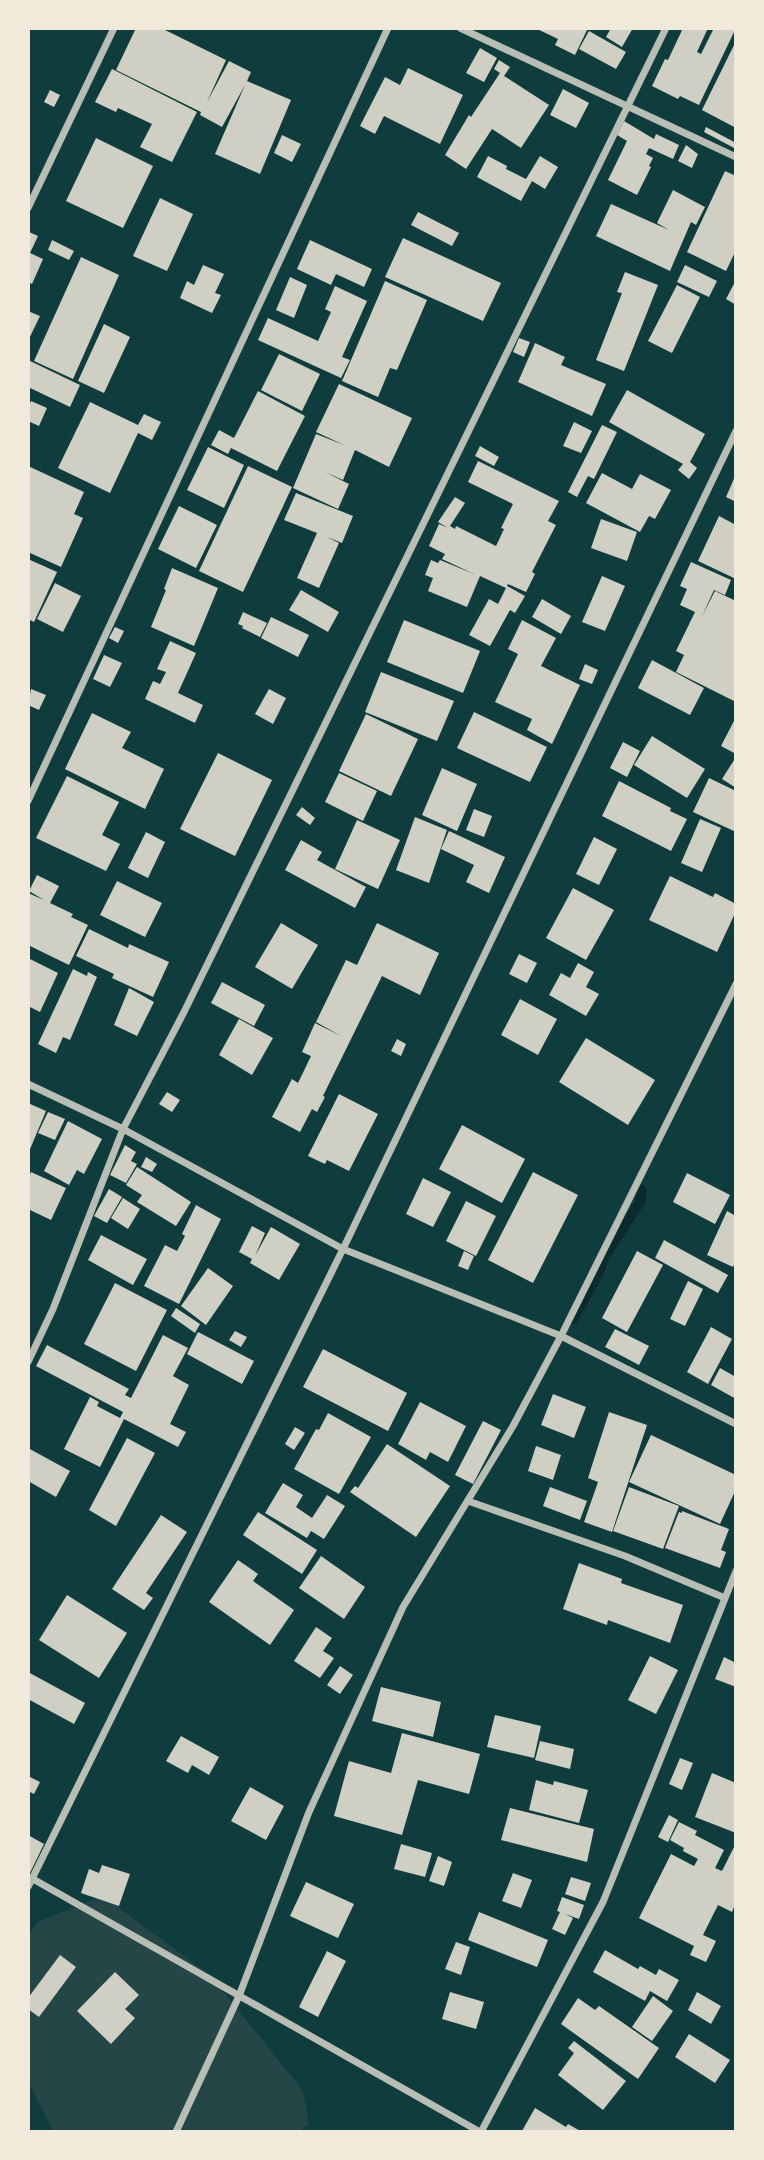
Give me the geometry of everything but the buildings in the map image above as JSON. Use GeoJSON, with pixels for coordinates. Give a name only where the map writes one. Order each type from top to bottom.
{"type":"FeatureCollection","features":[{"type":"Feature","properties":{"kind":"street"},"geometry":{"type":"LineString","coordinates":[[28,208],[114,28]]}},
{"type":"Feature","properties":{"kind":"street"},"geometry":{"type":"LineString","coordinates":[[28,801],[388,28]]}},
{"type":"Feature","properties":{"kind":"street"},"geometry":{"type":"LineString","coordinates":[[460,28],[736,157]]}},
{"type":"Feature","properties":{"kind":"street"},"geometry":{"type":"LineString","coordinates":[[28,1362],[53,1309],[123,1129],[184,1012],[666,28]]}},
{"type":"Feature","properties":{"kind":"street"},"geometry":{"type":"LineString","coordinates":[[28,1887],[343,1249],[736,430]]}},
{"type":"Feature","properties":{"kind":"street"},"geometry":{"type":"LineString","coordinates":[[176,2132],[239,1996],[309,1812],[403,1607],[513,1426],[561,1336],[736,984]]}},
{"type":"Feature","properties":{"kind":"street"},"geometry":{"type":"LineString","coordinates":[[28,1084],[123,1129],[343,1249],[561,1336],[736,1424]]}},
{"type":"Feature","properties":{"kind":"street"},"geometry":{"type":"LineString","coordinates":[[468,1501],[625,1556],[725,1598]]}},
{"type":"Feature","properties":{"kind":"street"},"geometry":{"type":"LineString","coordinates":[[33,1879],[481,2132],[603,1902],[736,1571]]}},
{"type":"Feature","properties":{"kind":"shaded area"},"geometry":{"type":"Polygon","coordinates":[[[103,1896],[211,1976],[303,2091],[309,2123],[299,2132],[54,2132],[28,2082],[28,1936],[38,1922],[103,1896]]]}},
{"type":"Feature","properties":{"kind":"waterway"},"geometry":{"type":"LineString","coordinates":[[573,1319],[606,1254],[640,1202],[642,1190]]}}]}
